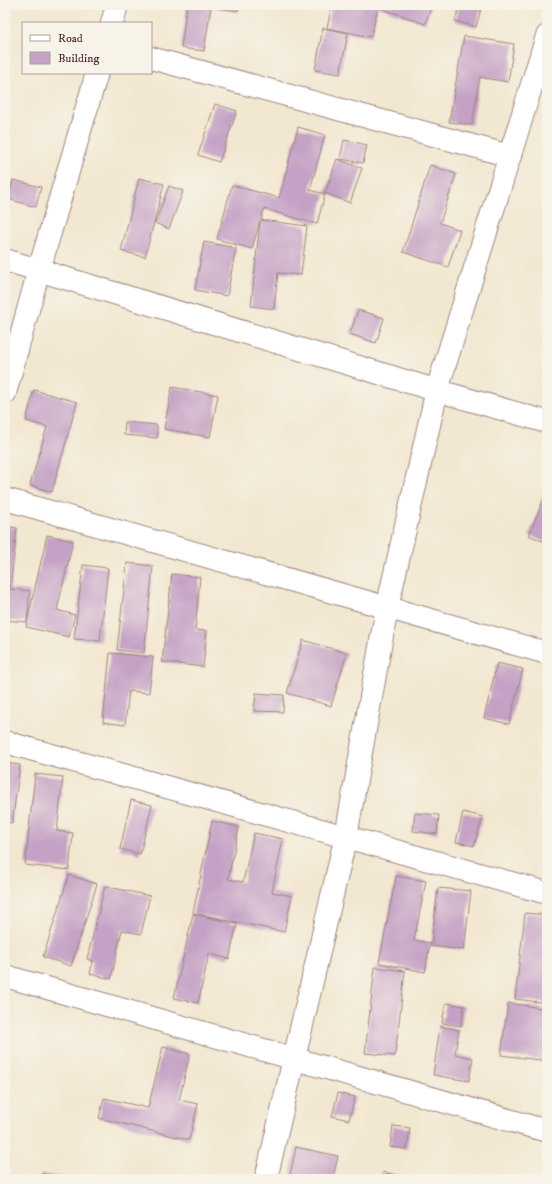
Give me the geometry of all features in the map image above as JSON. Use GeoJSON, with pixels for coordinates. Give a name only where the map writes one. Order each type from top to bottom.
{"type":"FeatureCollection","features":[{"type":"Feature","properties":{"kind":"street"},"geometry":{"type":"LineString","coordinates":[[112,22],[117,5]]}},
{"type":"Feature","properties":{"kind":"street"},"geometry":{"type":"LineString","coordinates":[[266,1179],[346,836],[387,608],[437,390],[547,36]]}},
{"type":"Feature","properties":{"kind":"street"},"geometry":{"type":"LineString","coordinates":[[152,58],[510,156]]}},
{"type":"Feature","properties":{"kind":"street"},"geometry":{"type":"LineString","coordinates":[[5,393],[39,270],[97,74]]}},
{"type":"Feature","properties":{"kind":"street"},"geometry":{"type":"LineString","coordinates":[[5,260],[547,422]]}},
{"type":"Feature","properties":{"kind":"street"},"geometry":{"type":"LineString","coordinates":[[5,498],[547,653]]}},
{"type":"Feature","properties":{"kind":"street"},"geometry":{"type":"LineString","coordinates":[[5,742],[547,893]]}},
{"type":"Feature","properties":{"kind":"street"},"geometry":{"type":"LineString","coordinates":[[5,976],[547,1131]]}},
{"type":"Feature","properties":{"kind":"building"},"geometry":{"type":"Polygon","coordinates":[[[187,5],[239,5],[238,11],[211,7],[204,51],[181,48],[187,5]]]}},
{"type":"Feature","properties":{"kind":"building"},"geometry":{"type":"Polygon","coordinates":[[[332,5],[432,5],[425,24],[378,7],[371,37],[327,28],[332,5]]]}},
{"type":"Feature","properties":{"kind":"building"},"geometry":{"type":"Polygon","coordinates":[[[460,5],[482,5],[476,27],[455,21],[460,5]]]}},
{"type":"Feature","properties":{"kind":"building"},"geometry":{"type":"Polygon","coordinates":[[[323,28],[348,33],[340,74],[315,70],[323,28]]]}},
{"type":"Feature","properties":{"kind":"building"},"geometry":{"type":"Polygon","coordinates":[[[464,36],[514,44],[508,82],[480,77],[472,125],[449,122],[464,36]]]}},
{"type":"Feature","properties":{"kind":"building"},"geometry":{"type":"Polygon","coordinates":[[[215,104],[237,111],[219,162],[198,155],[215,104]]]}},
{"type":"Feature","properties":{"kind":"building"},"geometry":{"type":"Polygon","coordinates":[[[298,127],[325,135],[310,190],[325,194],[317,224],[264,209],[261,220],[307,226],[301,275],[278,273],[274,309],[251,306],[260,221],[252,249],[217,239],[232,185],[279,198],[298,127]]]}},
{"type":"Feature","properties":{"kind":"building"},"geometry":{"type":"Polygon","coordinates":[[[344,140],[367,145],[363,163],[340,159],[344,140]]]}},
{"type":"Feature","properties":{"kind":"building"},"geometry":{"type":"Polygon","coordinates":[[[337,159],[362,168],[350,203],[325,193],[337,159]]]}},
{"type":"Feature","properties":{"kind":"building"},"geometry":{"type":"Polygon","coordinates":[[[430,165],[456,174],[440,223],[460,230],[448,267],[403,252],[430,165]]]}},
{"type":"Feature","properties":{"kind":"building"},"geometry":{"type":"Polygon","coordinates":[[[139,178],[164,184],[145,257],[121,251],[139,178]]]}},
{"type":"Feature","properties":{"kind":"building"},"geometry":{"type":"Polygon","coordinates":[[[13,180],[41,187],[36,207],[8,199],[13,180]]]}},
{"type":"Feature","properties":{"kind":"building"},"geometry":{"type":"Polygon","coordinates":[[[169,186],[183,191],[169,229],[155,223],[169,186]]]}},
{"type":"Feature","properties":{"kind":"building"},"geometry":{"type":"Polygon","coordinates":[[[204,242],[236,248],[227,296],[195,290],[204,242]]]}},
{"type":"Feature","properties":{"kind":"building"},"geometry":{"type":"Polygon","coordinates":[[[358,310],[384,318],[376,343],[350,334],[358,310]]]}},
{"type":"Feature","properties":{"kind":"building"},"geometry":{"type":"Polygon","coordinates":[[[172,387],[218,395],[210,437],[164,429],[172,387]]]}},
{"type":"Feature","properties":{"kind":"building"},"geometry":{"type":"Polygon","coordinates":[[[34,390],[77,402],[52,492],[30,485],[47,427],[26,421],[34,390]]]}},
{"type":"Feature","properties":{"kind":"building"},"geometry":{"type":"Polygon","coordinates":[[[125,422],[157,425],[157,438],[124,435],[125,422]]]}},
{"type":"Feature","properties":{"kind":"building"},"geometry":{"type":"Polygon","coordinates":[[[547,490],[547,543],[529,535],[547,490]]]}},
{"type":"Feature","properties":{"kind":"building"},"geometry":{"type":"Polygon","coordinates":[[[5,526],[17,528],[10,589],[30,591],[27,622],[5,620],[5,526]]]}},
{"type":"Feature","properties":{"kind":"building"},"geometry":{"type":"Polygon","coordinates":[[[47,535],[73,541],[57,610],[75,615],[69,637],[26,627],[47,535]]]}},
{"type":"Feature","properties":{"kind":"building"},"geometry":{"type":"Polygon","coordinates":[[[127,563],[153,566],[144,653],[117,650],[127,563]]]}},
{"type":"Feature","properties":{"kind":"building"},"geometry":{"type":"Polygon","coordinates":[[[83,565],[108,568],[100,641],[74,639],[83,565]]]}},
{"type":"Feature","properties":{"kind":"building"},"geometry":{"type":"Polygon","coordinates":[[[172,574],[200,577],[195,630],[207,631],[203,667],[162,662],[172,574]]]}},
{"type":"Feature","properties":{"kind":"building"},"geometry":{"type":"Polygon","coordinates":[[[303,640],[347,653],[331,706],[287,693],[303,640]]]}},
{"type":"Feature","properties":{"kind":"building"},"geometry":{"type":"Polygon","coordinates":[[[110,653],[153,657],[149,693],[129,691],[125,725],[103,722],[110,653]]]}},
{"type":"Feature","properties":{"kind":"building"},"geometry":{"type":"Polygon","coordinates":[[[497,663],[523,669],[509,724],[484,718],[497,663]]]}},
{"type":"Feature","properties":{"kind":"building"},"geometry":{"type":"Polygon","coordinates":[[[256,693],[284,695],[283,712],[254,711],[256,693]]]}},
{"type":"Feature","properties":{"kind":"building"},"geometry":{"type":"Polygon","coordinates":[[[5,763],[20,765],[12,823],[5,822],[5,763]]]}},
{"type":"Feature","properties":{"kind":"building"},"geometry":{"type":"Polygon","coordinates":[[[35,774],[63,777],[57,831],[73,833],[69,870],[25,865],[35,774]]]}},
{"type":"Feature","properties":{"kind":"building"},"geometry":{"type":"Polygon","coordinates":[[[131,800],[152,805],[140,854],[120,849],[131,800]]]}},
{"type":"Feature","properties":{"kind":"building"},"geometry":{"type":"Polygon","coordinates":[[[463,812],[483,817],[474,846],[456,842],[463,812]]]}},
{"type":"Feature","properties":{"kind":"building"},"geometry":{"type":"Polygon","coordinates":[[[415,813],[439,815],[437,834],[413,831],[415,813]]]}},
{"type":"Feature","properties":{"kind":"building"},"geometry":{"type":"Polygon","coordinates":[[[212,821],[239,827],[228,879],[243,882],[254,833],[283,839],[272,892],[292,896],[284,932],[193,913],[212,821]]]}},
{"type":"Feature","properties":{"kind":"building"},"geometry":{"type":"Polygon","coordinates":[[[69,875],[97,884],[71,966],[43,957],[69,875]]]}},
{"type":"Feature","properties":{"kind":"building"},"geometry":{"type":"Polygon","coordinates":[[[396,876],[426,881],[414,940],[430,943],[425,972],[379,963],[396,876]]]}},
{"type":"Feature","properties":{"kind":"building"},"geometry":{"type":"Polygon","coordinates":[[[105,886],[150,896],[141,934],[122,930],[111,979],[90,974],[93,961],[87,959],[105,886]]]}},
{"type":"Feature","properties":{"kind":"building"},"geometry":{"type":"Polygon","coordinates":[[[438,888],[471,891],[464,950],[431,946],[438,888]]]}},
{"type":"Feature","properties":{"kind":"building"},"geometry":{"type":"Polygon","coordinates":[[[525,913],[547,915],[547,1003],[515,999],[525,913]]]}},
{"type":"Feature","properties":{"kind":"building"},"geometry":{"type":"Polygon","coordinates":[[[193,914],[237,924],[229,959],[209,954],[198,1003],[174,998],[193,914]]]}},
{"type":"Feature","properties":{"kind":"building"},"geometry":{"type":"Polygon","coordinates":[[[375,967],[405,971],[395,1056],[365,1053],[375,967]]]}},
{"type":"Feature","properties":{"kind":"building"},"geometry":{"type":"Polygon","coordinates":[[[446,1003],[464,1006],[461,1026],[442,1023],[446,1003]]]}},
{"type":"Feature","properties":{"kind":"building"},"geometry":{"type":"Polygon","coordinates":[[[508,1003],[547,1009],[547,1061],[501,1055],[508,1003]]]}},
{"type":"Feature","properties":{"kind":"building"},"geometry":{"type":"Polygon","coordinates":[[[440,1026],[459,1030],[455,1054],[473,1058],[469,1081],[433,1075],[440,1026]]]}},
{"type":"Feature","properties":{"kind":"building"},"geometry":{"type":"Polygon","coordinates":[[[163,1047],[190,1054],[179,1100],[198,1104],[189,1140],[99,1118],[104,1098],[148,1108],[163,1047]]]}},
{"type":"Feature","properties":{"kind":"building"},"geometry":{"type":"Polygon","coordinates":[[[338,1093],[355,1097],[349,1120],[332,1116],[338,1093]]]}},
{"type":"Feature","properties":{"kind":"building"},"geometry":{"type":"Polygon","coordinates":[[[393,1126],[410,1128],[407,1149],[390,1147],[393,1126]]]}},
{"type":"Feature","properties":{"kind":"building"},"geometry":{"type":"Polygon","coordinates":[[[296,1147],[338,1156],[333,1179],[309,1179],[290,1175],[296,1147]]]}},
{"type":"Feature","properties":{"kind":"building"},"geometry":{"type":"Polygon","coordinates":[[[383,1172],[408,1178],[408,1179],[381,1179],[383,1172]]]}},
{"type":"Feature","properties":{"kind":"building"},"geometry":{"type":"Polygon","coordinates":[[[41,1174],[69,1178],[40,1179],[41,1174]]]}}]}
